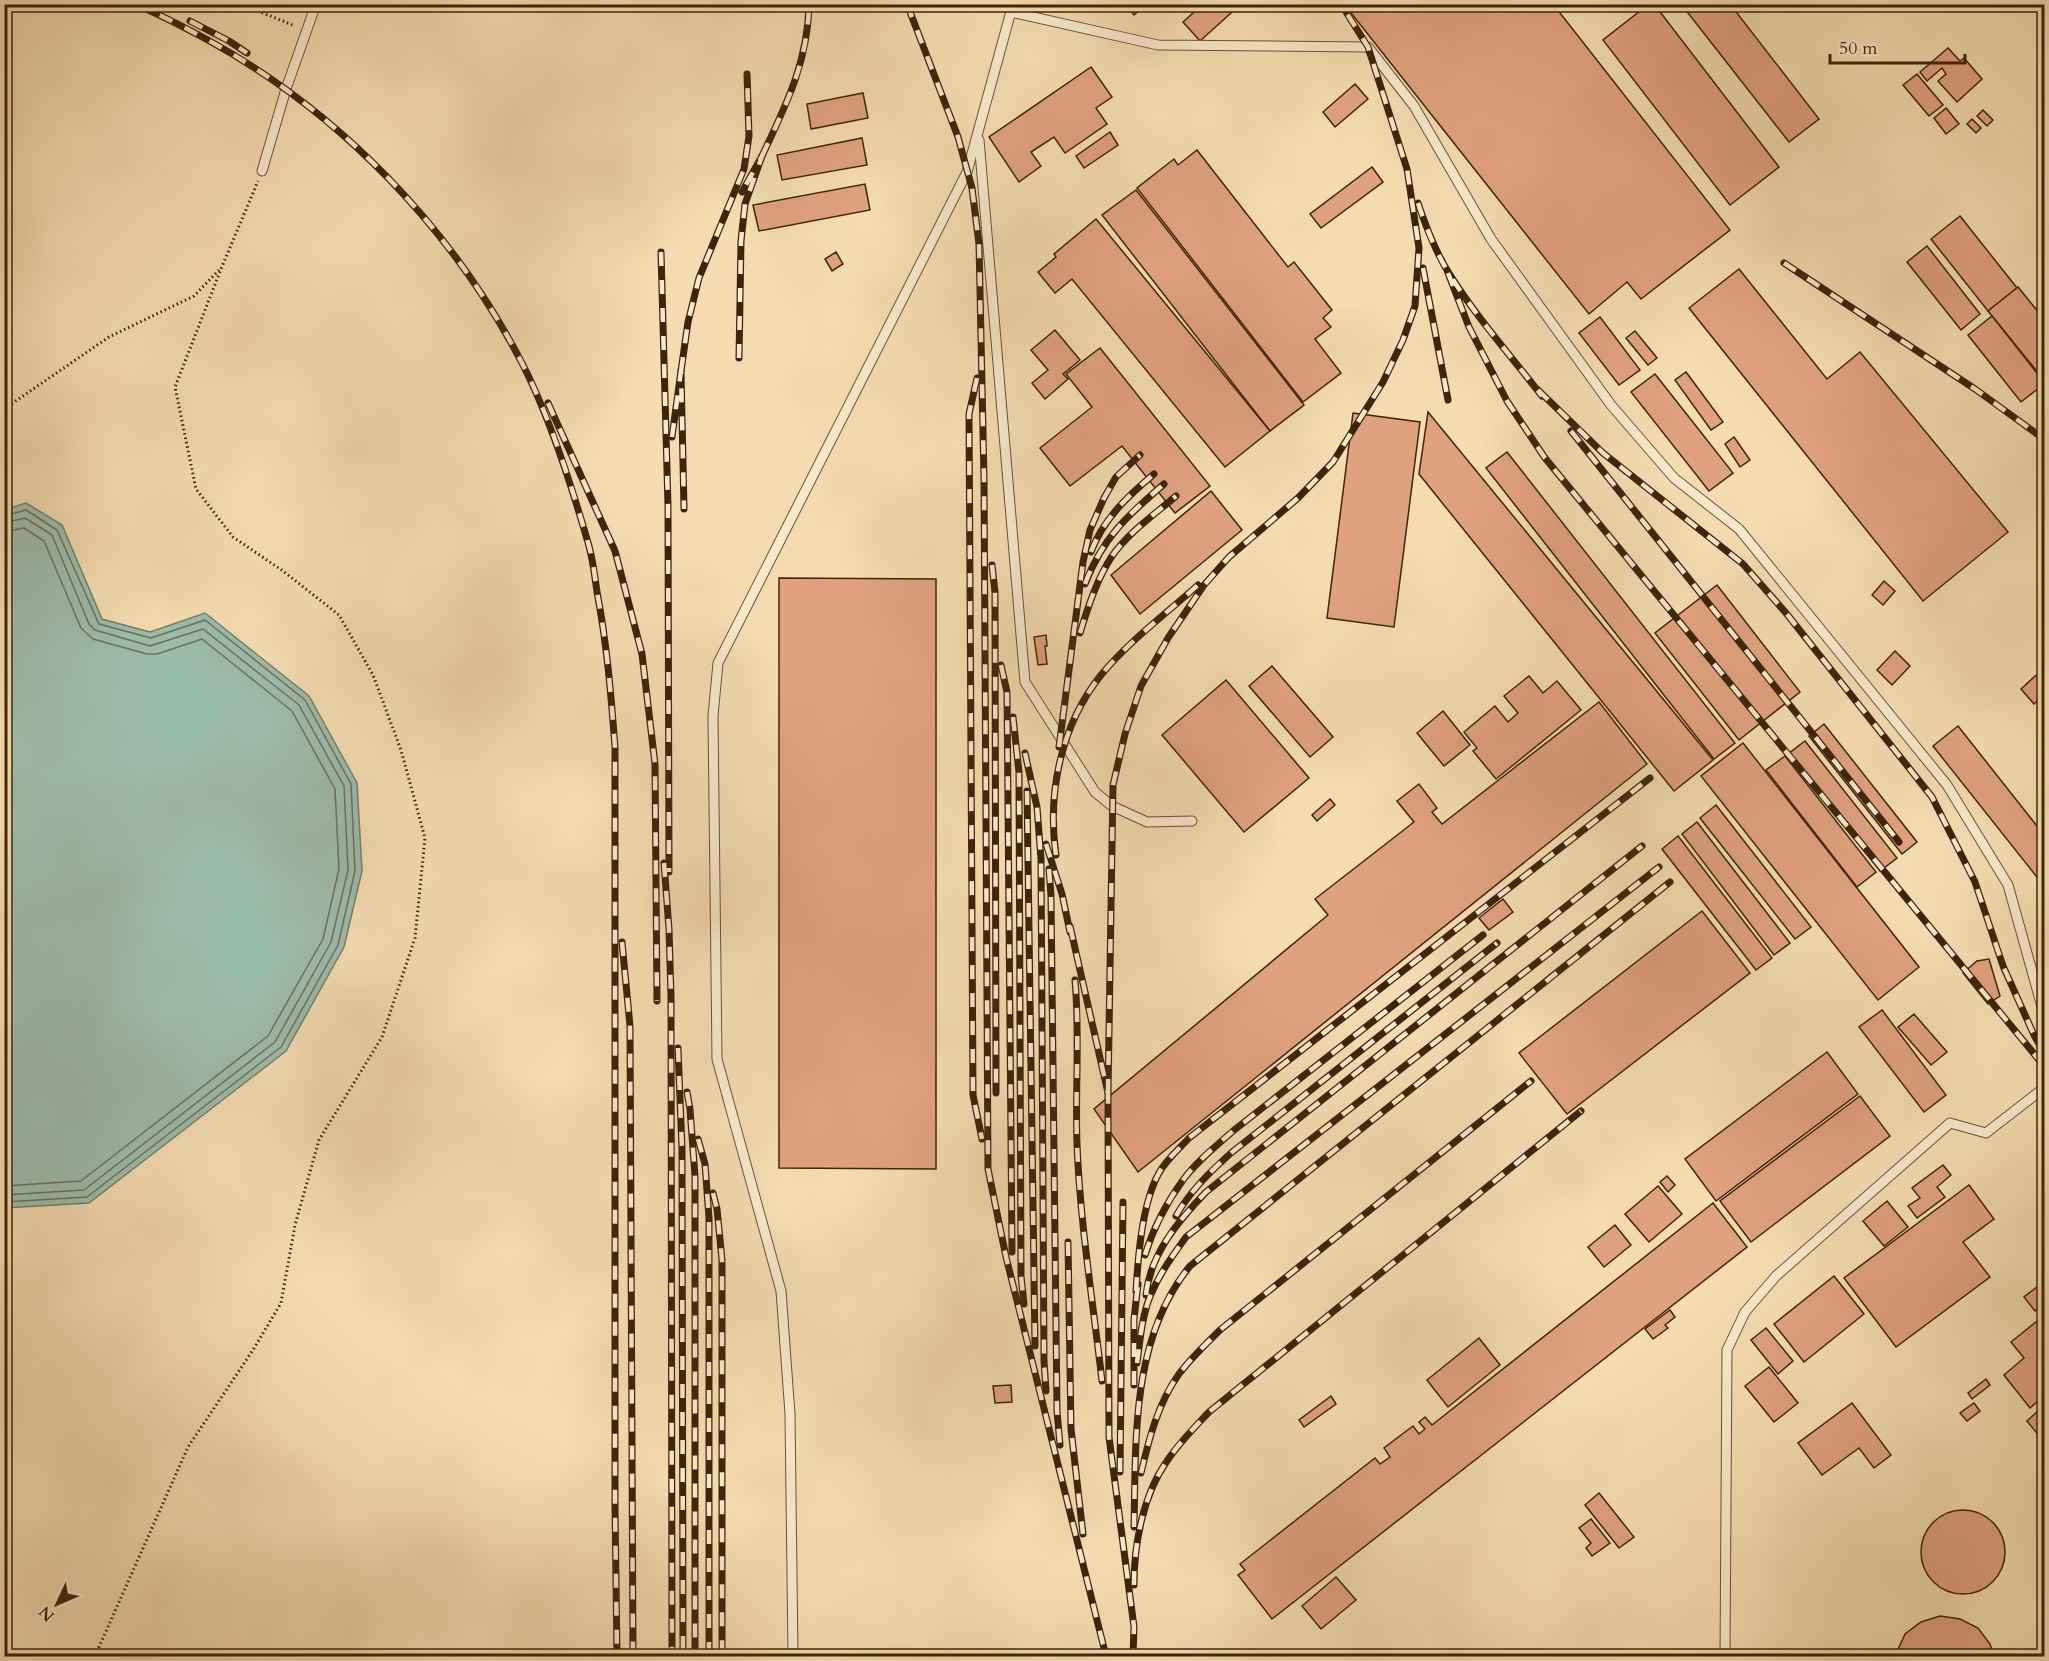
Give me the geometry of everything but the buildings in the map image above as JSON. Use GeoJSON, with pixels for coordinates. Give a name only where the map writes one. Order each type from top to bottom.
{"type":"FeatureCollection","features":[{"type":"Feature","properties":{"kind":"lane"},"geometry":{"type":"LineString","coordinates":[[262,171],[305,30],[316,4]]}},
{"type":"Feature","properties":{"kind":"lane"},"geometry":{"type":"LineString","coordinates":[[793,1656],[790,1414],[781,1291],[717,1059],[713,716],[718,663],[967,172],[1012,8],[1158,45],[1368,47],[1414,106],[1491,239],[1611,405],[1674,478],[1739,529],[1947,785],[2008,885],[2044,1014]]}},
{"type":"Feature","properties":{"kind":"lane"},"geometry":{"type":"LineString","coordinates":[[978,132],[1025,682],[1095,792],[1112,806],[1147,822],[1192,821]]}},
{"type":"Feature","properties":{"kind":"lane"},"geometry":{"type":"LineString","coordinates":[[1725,1656],[1727,1350],[1745,1312],[1776,1276],[1950,1123],[1986,1133],[2044,1088]]}},
{"type":"Feature","properties":{"kind":"path"},"geometry":{"type":"LineString","coordinates":[[241,4],[305,30]]}},
{"type":"Feature","properties":{"kind":"path"},"geometry":{"type":"LineString","coordinates":[[95,1656],[188,1447],[253,1350],[281,1303],[295,1225],[319,1140],[382,1037],[415,938],[425,838],[401,750],[373,675],[339,615],[284,571],[233,537],[196,489],[175,387],[262,171]]}},
{"type":"Feature","properties":{"kind":"path"},"geometry":{"type":"LineString","coordinates":[[4,409],[109,337],[194,296],[221,269]]}},
{"type":"Feature","properties":{"kind":"water"},"geometry":{"type":"Polygon","coordinates":[[[26,503],[62,525],[102,619],[150,632],[205,613],[309,696],[357,783],[362,871],[344,947],[286,1051],[89,1203],[5,1208],[4,510],[26,503]]]}},
{"type":"Feature","properties":{"kind":"railway"},"geometry":{"type":"LineString","coordinates":[[134,4],[206,39],[255,68],[302,102],[347,138],[427,221],[463,267],[495,315],[523,365],[552,431],[589,546],[606,650],[615,747],[617,1656]]}},
{"type":"Feature","properties":{"kind":"railway"},"geometry":{"type":"LineString","coordinates":[[762,156],[787,101],[800,64],[805,45],[809,4]]}},
{"type":"Feature","properties":{"kind":"railway"},"geometry":{"type":"LineString","coordinates":[[907,4],[958,137],[972,188],[979,244],[984,478],[988,1169],[1006,1257],[1106,1656]]}},
{"type":"Feature","properties":{"kind":"railway"},"geometry":{"type":"LineString","coordinates":[[1108,1093],[1113,785],[1125,734],[1141,686],[1168,638],[1204,585],[1229,557],[1298,498],[1333,462],[1383,382],[1403,340],[1415,306],[1419,248],[1407,169],[1368,47],[1341,4]]}},
{"type":"Feature","properties":{"kind":"railway"},"geometry":{"type":"LineString","coordinates":[[190,21],[247,53]]}},
{"type":"Feature","properties":{"kind":"railway"},"geometry":{"type":"LineString","coordinates":[[681,371],[688,322],[699,278],[744,169],[749,136],[747,74]]}},
{"type":"Feature","properties":{"kind":"railway"},"geometry":{"type":"LineString","coordinates":[[739,358],[741,241],[745,204],[762,156],[742,192]]}},
{"type":"Feature","properties":{"kind":"railway"},"geometry":{"type":"LineString","coordinates":[[1418,203],[1440,258],[1460,291],[1542,396]]}},
{"type":"Feature","properties":{"kind":"railway"},"geometry":{"type":"LineString","coordinates":[[661,252],[668,506],[669,872]]}},
{"type":"Feature","properties":{"kind":"railway"},"geometry":{"type":"LineString","coordinates":[[1784,263],[1975,389],[2044,439]]}},
{"type":"Feature","properties":{"kind":"railway"},"geometry":{"type":"LineString","coordinates":[[1423,268],[1448,400]]}},
{"type":"Feature","properties":{"kind":"railway"},"geometry":{"type":"LineString","coordinates":[[1448,273],[1469,327],[1507,401],[1545,458],[2044,1066]]}},
{"type":"Feature","properties":{"kind":"railway"},"geometry":{"type":"LineString","coordinates":[[672,437],[681,371],[684,509]]}},
{"type":"Feature","properties":{"kind":"railway"},"geometry":{"type":"LineString","coordinates":[[977,378],[969,414],[973,1095],[982,1139]]}},
{"type":"Feature","properties":{"kind":"railway"},"geometry":{"type":"LineString","coordinates":[[1538,390],[1603,453],[1743,564],[1786,613],[1932,797],[1975,882],[2003,966],[2044,1053]]}},
{"type":"Feature","properties":{"kind":"railway"},"geometry":{"type":"LineString","coordinates":[[548,403],[615,551],[642,654],[655,764],[657,1001]]}},
{"type":"Feature","properties":{"kind":"railway"},"geometry":{"type":"LineString","coordinates":[[1571,431],[1899,842]]}},
{"type":"Feature","properties":{"kind":"railway"},"geometry":{"type":"LineString","coordinates":[[1059,747],[1083,562],[1090,530],[1116,477],[1140,455]]}},
{"type":"Feature","properties":{"kind":"railway"},"geometry":{"type":"LineString","coordinates":[[1091,552],[1109,519],[1154,474]]}},
{"type":"Feature","properties":{"kind":"railway"},"geometry":{"type":"LineString","coordinates":[[1085,584],[1100,553],[1117,528],[1164,484]]}},
{"type":"Feature","properties":{"kind":"railway"},"geometry":{"type":"LineString","coordinates":[[1080,633],[1097,584],[1112,556],[1134,531],[1176,496]]}},
{"type":"Feature","properties":{"kind":"railway"},"geometry":{"type":"LineString","coordinates":[[992,565],[995,592],[996,1093]]}},
{"type":"Feature","properties":{"kind":"railway"},"geometry":{"type":"LineString","coordinates":[[1056,855],[1054,808],[1060,760],[1076,716],[1087,695],[1101,675],[1135,639],[1198,585]]}},
{"type":"Feature","properties":{"kind":"railway"},"geometry":{"type":"LineString","coordinates":[[1001,665],[1007,692],[1012,1252]]}},
{"type":"Feature","properties":{"kind":"railway"},"geometry":{"type":"LineString","coordinates":[[1013,717],[1019,772],[1021,1276],[1024,1304]]}},
{"type":"Feature","properties":{"kind":"railway"},"geometry":{"type":"LineString","coordinates":[[1025,753],[1037,807],[1041,859],[1046,1391]]}},
{"type":"Feature","properties":{"kind":"railway"},"geometry":{"type":"LineString","coordinates":[[1136,1291],[1142,1230],[1153,1185],[1165,1164],[1189,1138],[1650,778]]}},
{"type":"Feature","properties":{"kind":"railway"},"geometry":{"type":"LineString","coordinates":[[1027,791],[1035,1346]]}},
{"type":"Feature","properties":{"kind":"railway"},"geometry":{"type":"LineString","coordinates":[[1046,844],[1062,894],[1070,932]]}},
{"type":"Feature","properties":{"kind":"railway"},"geometry":{"type":"LineString","coordinates":[[1146,1295],[1153,1266],[1167,1239],[1206,1192],[1642,846]]}},
{"type":"Feature","properties":{"kind":"railway"},"geometry":{"type":"LineString","coordinates":[[664,863],[671,996],[672,1656]]}},
{"type":"Feature","properties":{"kind":"railway"},"geometry":{"type":"LineString","coordinates":[[1137,1363],[1143,1319],[1151,1294],[1163,1271],[1186,1237],[1659,867]]}},
{"type":"Feature","properties":{"kind":"railway"},"geometry":{"type":"LineString","coordinates":[[1049,869],[1057,1411],[1060,1445]]}},
{"type":"Feature","properties":{"kind":"railway"},"geometry":{"type":"LineString","coordinates":[[1134,1527],[1137,1425],[1147,1357],[1157,1325],[1171,1294],[1190,1266],[1670,882]]}},
{"type":"Feature","properties":{"kind":"railway"},"geometry":{"type":"LineString","coordinates":[[1070,926],[1108,1093],[1109,1437],[1134,1627],[1133,1656]]}},
{"type":"Feature","properties":{"kind":"railway"},"geometry":{"type":"LineString","coordinates":[[1145,1255],[1156,1226],[1171,1197],[1188,1173],[1206,1154],[1483,935]]}},
{"type":"Feature","properties":{"kind":"railway"},"geometry":{"type":"LineString","coordinates":[[622,942],[630,1026],[633,1656]]}},
{"type":"Feature","properties":{"kind":"railway"},"geometry":{"type":"LineString","coordinates":[[1176,1216],[1194,1190],[1231,1153],[1497,943]]}},
{"type":"Feature","properties":{"kind":"railway"},"geometry":{"type":"LineString","coordinates":[[1075,980],[1079,1174],[1102,1381]]}},
{"type":"Feature","properties":{"kind":"railway"},"geometry":{"type":"LineString","coordinates":[[678,1048],[682,1149],[683,1656]]}},
{"type":"Feature","properties":{"kind":"railway"},"geometry":{"type":"LineString","coordinates":[[1141,1473],[1151,1434],[1165,1397],[1188,1362],[1220,1330],[1531,1081]]}},
{"type":"Feature","properties":{"kind":"railway"},"geometry":{"type":"LineString","coordinates":[[687,1092],[695,1176],[695,1656]]}},
{"type":"Feature","properties":{"kind":"railway"},"geometry":{"type":"LineString","coordinates":[[1134,1585],[1138,1537],[1152,1489],[1172,1454],[1209,1412],[1581,1111]]}},
{"type":"Feature","properties":{"kind":"railway"},"geometry":{"type":"LineString","coordinates":[[698,1139],[705,1164],[709,1218],[709,1656]]}},
{"type":"Feature","properties":{"kind":"railway"},"geometry":{"type":"LineString","coordinates":[[713,1193],[717,1209],[722,1260],[722,1656]]}},
{"type":"Feature","properties":{"kind":"railway"},"geometry":{"type":"LineString","coordinates":[[1120,1472],[1123,1202]]}},
{"type":"Feature","properties":{"kind":"railway"},"geometry":{"type":"LineString","coordinates":[[1068,1242],[1071,1429],[1083,1534]]}},
{"type":"Feature","properties":{"kind":"railway"},"geometry":{"type":"LineString","coordinates":[[1134,1385],[1134,1319],[1138,1284]]}}]}
